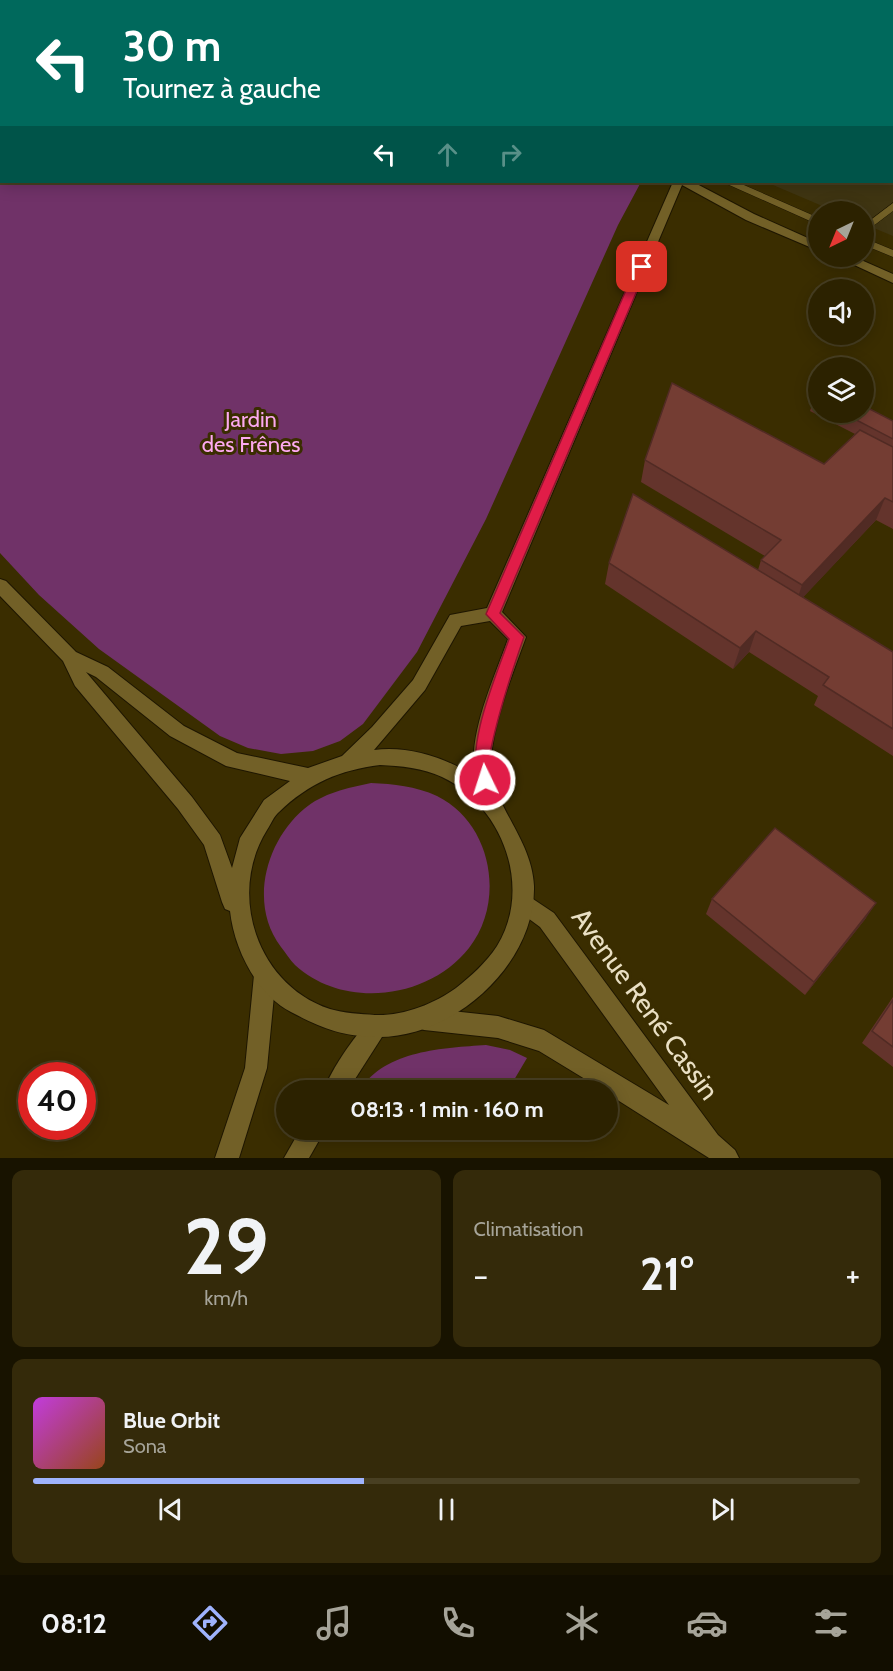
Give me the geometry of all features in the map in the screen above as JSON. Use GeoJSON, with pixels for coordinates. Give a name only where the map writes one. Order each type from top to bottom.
{"type":"FeatureCollection","features":[{"type":"Feature","properties":{"kind":"street"},"geometry":{"type":"LineString","coordinates":[[493,614],[678,183]]}},
{"type":"Feature","properties":{"kind":"street"},"geometry":{"type":"LineString","coordinates":[[688,183],[750,217],[808,242]]}},
{"type":"Feature","properties":{"kind":"street"},"geometry":{"type":"LineString","coordinates":[[866,267],[893,279]]}},
{"type":"Feature","properties":{"kind":"street"},"geometry":{"type":"LineString","coordinates":[[0,585],[70,657],[81,681],[138,747],[213,841],[248,951],[265,975],[286,998],[314,1014],[345,1023],[378,1026],[424,1018],[462,1000],[492,973],[513,940],[524,903],[523,865],[511,830],[489,800],[466,781],[440,767],[410,759],[380,757],[350,761],[309,777],[286,794],[266,814],[250,838],[240,865],[236,893],[239,922]]}},
{"type":"Feature","properties":{"kind":"street"},"geometry":{"type":"LineString","coordinates":[[350,761],[379,733],[419,686],[456,620],[493,614]]}},
{"type":"Feature","properties":{"kind":"street"},"geometry":{"type":"LineString","coordinates":[[489,800],[481,760],[492,709],[517,637],[493,614]]}},
{"type":"Feature","properties":{"kind":"street"},"geometry":{"type":"LineString","coordinates":[[70,657],[102,672],[177,731],[233,760],[309,777]]}},
{"type":"Feature","properties":{"kind":"street","name":"Avenue René Cassin"},"geometry":{"type":"LineString","coordinates":[[524,903],[547,920],[720,1152]]}},
{"type":"Feature","properties":{"kind":"street"},"geometry":{"type":"LineString","coordinates":[[227,1158],[256,1068],[265,975]]}},
{"type":"Feature","properties":{"kind":"street","name":"Avenue René Cassin"},"geometry":{"type":"LineString","coordinates":[[424,1018],[498,1027],[544,1041],[720,1152]]}},
{"type":"Feature","properties":{"kind":"street"},"geometry":{"type":"LineString","coordinates":[[342,1080],[378,1026]]}},
{"type":"Feature","properties":{"kind":"street"},"geometry":{"type":"LineString","coordinates":[[296,1158],[307,1140]]}},
{"type":"Feature","properties":{"kind":"lane"},"geometry":{"type":"LineString","coordinates":[[732,183],[808,217]]}},
{"type":"Feature","properties":{"kind":"lane"},"geometry":{"type":"LineString","coordinates":[[874,222],[893,206]]}},
{"type":"Feature","properties":{"kind":"lane"},"geometry":{"type":"LineString","coordinates":[[874,245],[893,254]]}},
{"type":"Feature","properties":{"kind":"shaded area"},"geometry":{"type":"Polygon","coordinates":[[[768,183],[893,183],[893,236],[874,228],[874,201],[811,201],[768,183]]]}},
{"type":"Feature","properties":{"kind":"green space","name":"Jardin des Frênes"},"geometry":{"type":"Polygon","coordinates":[[[0,183],[640,183],[618,225],[486,519],[417,652],[363,724],[340,741],[313,751],[281,754],[248,748],[220,736],[99,649],[39,595],[0,553],[0,183]]]}},
{"type":"Feature","properties":{"kind":"green space"},"geometry":{"type":"Polygon","coordinates":[[[371,783],[421,790],[437,796],[456,808],[470,825],[481,844],[490,886],[481,929],[469,948],[452,965],[432,978],[409,988],[361,993],[337,988],[315,979],[295,965],[271,930],[264,894],[271,856],[279,839],[304,809],[327,795],[371,783]]]}},
{"type":"Feature","properties":{"kind":"green space"},"geometry":{"type":"Polygon","coordinates":[[[486,1045],[510,1050],[527,1058],[514,1080],[368,1080],[384,1067],[400,1059],[452,1048],[486,1045]]]}},
{"type":"Feature","properties":{"kind":"building"},"geometry":{"type":"Polygon","coordinates":[[[672,383],[824,464],[860,430],[893,447],[893,502],[885,498],[802,585],[761,560],[781,540],[645,460],[672,383]]]}},
{"type":"Feature","properties":{"kind":"building"},"geometry":{"type":"Polygon","coordinates":[[[874,411],[893,421],[893,439],[862,423],[874,423],[874,411]]]}},
{"type":"Feature","properties":{"kind":"building"},"geometry":{"type":"Polygon","coordinates":[[[633,494],[893,652],[893,729],[823,685],[829,677],[756,631],[740,648],[609,563],[633,494]]]}},
{"type":"Feature","properties":{"kind":"building"},"geometry":{"type":"Polygon","coordinates":[[[775,828],[876,903],[814,982],[712,899],[775,828]]]}},
{"type":"Feature","properties":{"kind":"building"},"geometry":{"type":"Polygon","coordinates":[[[893,1000],[893,1047],[872,1031],[893,1000]]]}},
{"type":"Feature","properties":{"kind":"route"},"geometry":{"type":"LineString","coordinates":[[485,780],[481,760],[492,709],[517,637],[493,614],[642,267]]}}]}
